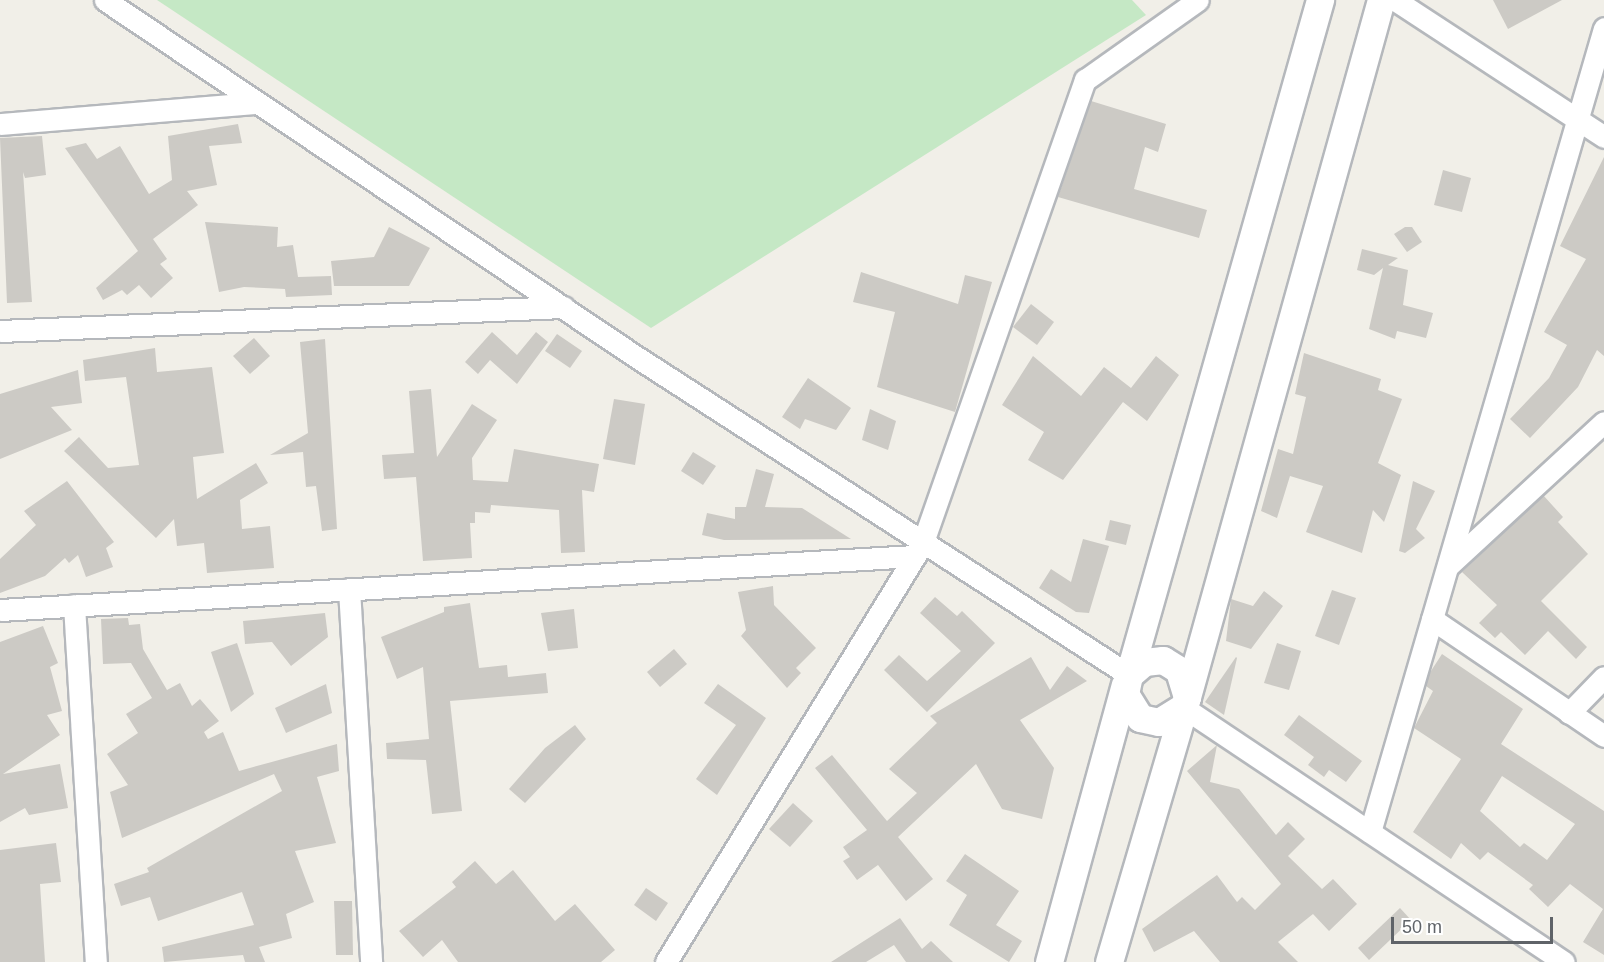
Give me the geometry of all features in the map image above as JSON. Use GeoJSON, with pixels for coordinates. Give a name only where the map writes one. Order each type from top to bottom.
{"type":"FeatureCollection","features":[{"type":"Feature","properties":{"kind":"street"},"geometry":{"type":"LineString","coordinates":[[105,0],[253,103],[564,307],[918,549],[1127,680],[1133,712],[1149,722],[1168,719],[1185,702]]}},
{"type":"Feature","properties":{"kind":"street"},"geometry":{"type":"LineString","coordinates":[[666,962],[918,549],[1085,80],[1198,0]]}},
{"type":"Feature","properties":{"kind":"street"},"geometry":{"type":"LineString","coordinates":[[1049,962],[1320,0]]}},
{"type":"Feature","properties":{"kind":"street"},"geometry":{"type":"LineString","coordinates":[[1109,962],[1185,702],[1381,0]]}},
{"type":"Feature","properties":{"kind":"street"},"geometry":{"type":"LineString","coordinates":[[1395,0],[1604,137]]}},
{"type":"Feature","properties":{"kind":"street"},"geometry":{"type":"LineString","coordinates":[[1370,832],[1604,28]]}},
{"type":"Feature","properties":{"kind":"street"},"geometry":{"type":"LineString","coordinates":[[0,124],[253,103]]}},
{"type":"Feature","properties":{"kind":"street"},"geometry":{"type":"LineString","coordinates":[[0,331],[564,307]]}},
{"type":"Feature","properties":{"kind":"street"},"geometry":{"type":"LineString","coordinates":[[1447,567],[1604,422]]}},
{"type":"Feature","properties":{"kind":"street"},"geometry":{"type":"LineString","coordinates":[[0,610],[350,589],[918,549]]}},
{"type":"Feature","properties":{"kind":"street"},"geometry":{"type":"LineString","coordinates":[[350,589],[371,962]]}},
{"type":"Feature","properties":{"kind":"street"},"geometry":{"type":"LineString","coordinates":[[74,605],[96,962]]}},
{"type":"Feature","properties":{"kind":"street"},"geometry":{"type":"LineString","coordinates":[[1432,619],[1604,736]]}},
{"type":"Feature","properties":{"kind":"street"},"geometry":{"type":"LineString","coordinates":[[1127,680],[1143,662],[1163,660],[1179,670],[1185,702],[1370,832],[1564,962]]}},
{"type":"Feature","properties":{"kind":"street"},"geometry":{"type":"LineString","coordinates":[[1569,713],[1604,676]]}},
{"type":"Feature","properties":{"kind":"green space"},"geometry":{"type":"Polygon","coordinates":[[[157,0],[1132,0],[1146,15],[651,328],[157,0]]]}},
{"type":"Feature","properties":{"kind":"building"},"geometry":{"type":"Polygon","coordinates":[[[1493,0],[1562,0],[1508,29],[1493,0]]]}},
{"type":"Feature","properties":{"kind":"building"},"geometry":{"type":"Polygon","coordinates":[[[1091,101],[1166,124],[1158,152],[1145,147],[1134,189],[1207,210],[1199,238],[1058,197],[1091,101]]]}},
{"type":"Feature","properties":{"kind":"building"},"geometry":{"type":"Polygon","coordinates":[[[238,124],[242,143],[209,146],[217,185],[187,191],[198,205],[153,239],[167,259],[160,264],[173,278],[151,298],[139,285],[127,295],[122,290],[103,300],[96,288],[138,251],[65,148],[86,143],[97,159],[120,146],[149,194],[172,180],[168,136],[238,124]]]}},
{"type":"Feature","properties":{"kind":"building"},"geometry":{"type":"Polygon","coordinates":[[[42,136],[46,175],[25,178],[23,172],[32,302],[7,303],[0,138],[42,136]]]}},
{"type":"Feature","properties":{"kind":"building"},"geometry":{"type":"Polygon","coordinates":[[[1604,157],[1604,356],[1597,350],[1578,387],[1530,438],[1510,419],[1549,378],[1567,345],[1544,332],[1586,259],[1560,246],[1604,157]]]}},
{"type":"Feature","properties":{"kind":"building"},"geometry":{"type":"Polygon","coordinates":[[[1443,170],[1471,178],[1462,212],[1434,205],[1443,170]]]}},
{"type":"Feature","properties":{"kind":"building"},"geometry":{"type":"Polygon","coordinates":[[[205,222],[278,227],[277,247],[293,245],[298,277],[331,276],[332,295],[286,297],[285,289],[244,287],[219,292],[205,222]]]}},
{"type":"Feature","properties":{"kind":"building"},"geometry":{"type":"Polygon","coordinates":[[[389,227],[430,248],[409,286],[334,286],[331,261],[374,257],[389,227]]]}},
{"type":"Feature","properties":{"kind":"building"},"geometry":{"type":"Polygon","coordinates":[[[1405,227],[1412,227],[1422,242],[1407,252],[1394,234],[1405,227]]]}},
{"type":"Feature","properties":{"kind":"building"},"geometry":{"type":"Polygon","coordinates":[[[1362,249],[1398,258],[1388,265],[1408,270],[1403,305],[1433,313],[1426,338],[1397,331],[1395,339],[1369,329],[1383,268],[1374,275],[1357,270],[1362,249]]]}},
{"type":"Feature","properties":{"kind":"building"},"geometry":{"type":"Polygon","coordinates":[[[861,272],[958,304],[965,275],[992,282],[955,412],[877,387],[895,312],[853,302],[861,272]]]}},
{"type":"Feature","properties":{"kind":"building"},"geometry":{"type":"Polygon","coordinates":[[[1031,304],[1054,322],[1037,345],[1013,327],[1031,304]]]}},
{"type":"Feature","properties":{"kind":"building"},"geometry":{"type":"Polygon","coordinates":[[[492,332],[517,355],[536,332],[548,342],[517,384],[490,360],[478,374],[465,362],[492,332]]]}},
{"type":"Feature","properties":{"kind":"building"},"geometry":{"type":"Polygon","coordinates":[[[557,334],[582,351],[570,368],[545,351],[557,334]]]}},
{"type":"Feature","properties":{"kind":"building"},"geometry":{"type":"Polygon","coordinates":[[[254,338],[270,356],[250,374],[233,356],[254,338]]]}},
{"type":"Feature","properties":{"kind":"building"},"geometry":{"type":"Polygon","coordinates":[[[325,339],[337,529],[322,531],[316,486],[306,487],[303,452],[270,455],[308,433],[300,342],[325,339]]]}},
{"type":"Feature","properties":{"kind":"building"},"geometry":{"type":"Polygon","coordinates":[[[155,348],[157,372],[212,367],[224,453],[193,457],[197,499],[256,463],[268,483],[240,500],[242,529],[270,526],[274,568],[207,573],[204,543],[177,546],[174,519],[156,538],[64,451],[79,437],[108,468],[139,465],[126,377],[85,381],[83,360],[155,348]]]}},
{"type":"Feature","properties":{"kind":"building"},"geometry":{"type":"Polygon","coordinates":[[[1304,353],[1381,379],[1378,390],[1402,399],[1378,463],[1401,475],[1384,522],[1373,510],[1362,553],[1306,532],[1323,486],[1290,476],[1277,518],[1261,511],[1278,449],[1293,454],[1306,397],[1295,394],[1304,353]]]}},
{"type":"Feature","properties":{"kind":"building"},"geometry":{"type":"Polygon","coordinates":[[[1033,356],[1081,396],[1104,367],[1131,388],[1156,356],[1179,375],[1147,421],[1123,402],[1063,480],[1028,460],[1044,432],[1002,405],[1033,356]]]}},
{"type":"Feature","properties":{"kind":"building"},"geometry":{"type":"Polygon","coordinates":[[[78,370],[82,403],[51,407],[72,430],[0,459],[0,394],[78,370]]]}},
{"type":"Feature","properties":{"kind":"building"},"geometry":{"type":"Polygon","coordinates":[[[808,378],[851,408],[836,430],[805,419],[800,429],[782,417],[808,378]]]}},
{"type":"Feature","properties":{"kind":"building"},"geometry":{"type":"Polygon","coordinates":[[[431,389],[437,457],[472,404],[497,420],[472,458],[473,480],[508,482],[514,449],[599,464],[594,492],[582,490],[585,552],[561,553],[559,510],[491,505],[490,513],[475,512],[475,523],[470,523],[472,558],[423,561],[416,477],[384,479],[382,455],[414,453],[409,391],[431,389]]]}},
{"type":"Feature","properties":{"kind":"building"},"geometry":{"type":"Polygon","coordinates":[[[614,399],[645,404],[635,465],[603,459],[614,399]]]}},
{"type":"Feature","properties":{"kind":"building"},"geometry":{"type":"Polygon","coordinates":[[[870,409],[896,421],[888,450],[862,440],[870,409]]]}},
{"type":"Feature","properties":{"kind":"building"},"geometry":{"type":"Polygon","coordinates":[[[693,452],[716,466],[703,485],[681,471],[693,452]]]}},
{"type":"Feature","properties":{"kind":"building"},"geometry":{"type":"Polygon","coordinates":[[[756,469],[774,474],[765,507],[802,508],[851,539],[724,540],[702,535],[707,513],[735,519],[735,507],[746,507],[756,469]]]}},
{"type":"Feature","properties":{"kind":"building"},"geometry":{"type":"Polygon","coordinates":[[[67,481],[114,542],[106,548],[113,567],[86,577],[78,555],[69,563],[65,558],[45,576],[0,593],[0,559],[36,525],[24,511],[67,481]]]}},
{"type":"Feature","properties":{"kind":"building"},"geometry":{"type":"Polygon","coordinates":[[[1413,481],[1435,491],[1416,529],[1425,538],[1405,553],[1399,551],[1413,481]]]}},
{"type":"Feature","properties":{"kind":"building"},"geometry":{"type":"Polygon","coordinates":[[[1543,495],[1563,517],[1558,522],[1588,554],[1541,601],[1587,647],[1576,659],[1548,631],[1525,655],[1501,632],[1495,638],[1479,623],[1497,605],[1462,572],[1543,495]]]}},
{"type":"Feature","properties":{"kind":"building"},"geometry":{"type":"Polygon","coordinates":[[[1110,520],[1131,525],[1126,545],[1105,540],[1110,520]]]}},
{"type":"Feature","properties":{"kind":"building"},"geometry":{"type":"Polygon","coordinates":[[[1083,539],[1109,546],[1089,613],[1076,612],[1039,588],[1051,569],[1071,582],[1083,539]]]}},
{"type":"Feature","properties":{"kind":"building"},"geometry":{"type":"Polygon","coordinates":[[[773,586],[774,605],[816,648],[796,668],[801,673],[787,688],[741,636],[746,630],[738,592],[773,586]]]}},
{"type":"Feature","properties":{"kind":"building"},"geometry":{"type":"Polygon","coordinates":[[[1332,590],[1356,598],[1339,645],[1315,636],[1332,590]]]}},
{"type":"Feature","properties":{"kind":"building"},"geometry":{"type":"Polygon","coordinates":[[[1264,591],[1283,606],[1251,649],[1226,641],[1231,599],[1253,606],[1264,591]]]}},
{"type":"Feature","properties":{"kind":"building"},"geometry":{"type":"Polygon","coordinates":[[[935,597],[957,616],[962,611],[995,643],[927,712],[884,670],[899,655],[927,681],[961,651],[920,613],[935,597]]]}},
{"type":"Feature","properties":{"kind":"building"},"geometry":{"type":"Polygon","coordinates":[[[470,603],[479,668],[507,665],[508,677],[546,673],[548,693],[450,701],[462,811],[432,814],[426,760],[387,759],[386,743],[429,739],[423,667],[397,679],[381,637],[444,612],[444,607],[470,603]]]}},
{"type":"Feature","properties":{"kind":"building"},"geometry":{"type":"Polygon","coordinates":[[[574,609],[578,648],[548,651],[541,613],[574,609]]]}},
{"type":"Feature","properties":{"kind":"building"},"geometry":{"type":"Polygon","coordinates":[[[325,613],[328,637],[291,666],[272,642],[245,644],[243,621],[325,613]]]}},
{"type":"Feature","properties":{"kind":"building"},"geometry":{"type":"Polygon","coordinates":[[[128,618],[129,625],[140,624],[143,649],[167,690],[180,683],[192,706],[200,699],[219,721],[204,732],[208,739],[223,732],[239,771],[337,744],[339,771],[317,777],[336,843],[295,851],[314,902],[286,914],[292,938],[259,947],[265,962],[245,962],[243,955],[164,962],[162,947],[254,925],[242,892],[158,921],[150,897],[121,906],[114,884],[149,872],[147,868],[282,791],[274,774],[122,838],[110,792],[128,785],[107,754],[138,733],[126,714],[152,698],[131,663],[103,664],[101,619],[128,618]]]}},
{"type":"Feature","properties":{"kind":"building"},"geometry":{"type":"Polygon","coordinates":[[[43,626],[58,663],[50,667],[62,711],[47,715],[60,735],[3,774],[60,764],[68,808],[29,815],[25,808],[0,822],[0,642],[43,626]]]}},
{"type":"Feature","properties":{"kind":"building"},"geometry":{"type":"Polygon","coordinates":[[[237,643],[254,694],[231,712],[211,652],[237,643]]]}},
{"type":"Feature","properties":{"kind":"building"},"geometry":{"type":"Polygon","coordinates":[[[1277,643],[1301,651],[1289,690],[1264,683],[1277,643]]]}},
{"type":"Feature","properties":{"kind":"building"},"geometry":{"type":"Polygon","coordinates":[[[674,649],[687,664],[660,687],[647,672],[674,649]]]}},
{"type":"Feature","properties":{"kind":"building"},"geometry":{"type":"Polygon","coordinates":[[[1442,654],[1523,709],[1501,744],[1604,811],[1604,955],[1583,942],[1603,909],[1570,884],[1548,907],[1529,889],[1533,885],[1488,852],[1480,860],[1461,843],[1451,859],[1413,832],[1461,759],[1414,728],[1433,691],[1426,686],[1429,674],[1442,654]],[[1502,776],[1480,811],[1520,847],[1524,843],[1547,860],[1575,824],[1502,776]]]}},
{"type":"Feature","properties":{"kind":"building"},"geometry":{"type":"Polygon","coordinates":[[[1031,657],[1050,690],[1067,666],[1087,681],[1020,720],[1054,768],[1042,819],[1002,809],[976,764],[898,837],[933,879],[906,901],[878,865],[857,880],[843,861],[850,857],[843,847],[867,830],[815,768],[832,755],[887,821],[917,793],[889,769],[937,723],[930,716],[1031,657]]]}},
{"type":"Feature","properties":{"kind":"building"},"geometry":{"type":"Polygon","coordinates":[[[1237,658],[1224,715],[1205,702],[1237,658]]]}},
{"type":"Feature","properties":{"kind":"building"},"geometry":{"type":"Polygon","coordinates":[[[326,684],[332,713],[286,733],[275,708],[326,684]]]}},
{"type":"Feature","properties":{"kind":"building"},"geometry":{"type":"Polygon","coordinates":[[[718,684],[766,718],[717,795],[696,779],[736,725],[704,703],[718,684]]]}},
{"type":"Feature","properties":{"kind":"building"},"geometry":{"type":"Polygon","coordinates":[[[1299,715],[1362,761],[1346,782],[1329,770],[1324,777],[1308,765],[1314,757],[1284,735],[1299,715]]]}},
{"type":"Feature","properties":{"kind":"building"},"geometry":{"type":"Polygon","coordinates":[[[575,725],[586,739],[525,803],[509,789],[545,748],[575,725]]]}},
{"type":"Feature","properties":{"kind":"building"},"geometry":{"type":"Polygon","coordinates":[[[1217,745],[1210,782],[1239,789],[1276,835],[1288,822],[1305,839],[1288,856],[1322,889],[1333,879],[1357,904],[1329,931],[1313,914],[1278,942],[1298,962],[1220,962],[1194,931],[1154,952],[1142,929],[1217,875],[1237,902],[1242,897],[1255,910],[1281,884],[1187,771],[1217,745]]]}},
{"type":"Feature","properties":{"kind":"building"},"geometry":{"type":"Polygon","coordinates":[[[793,803],[813,821],[790,847],[769,829],[793,803]]]}},
{"type":"Feature","properties":{"kind":"building"},"geometry":{"type":"Polygon","coordinates":[[[56,843],[61,882],[40,884],[45,962],[0,962],[0,850],[56,843]]]}},
{"type":"Feature","properties":{"kind":"building"},"geometry":{"type":"Polygon","coordinates":[[[965,854],[1019,891],[996,925],[1022,941],[1009,962],[949,925],[967,895],[946,881],[965,854]]]}},
{"type":"Feature","properties":{"kind":"building"},"geometry":{"type":"Polygon","coordinates":[[[475,861],[496,884],[513,870],[555,921],[575,904],[615,950],[601,962],[458,962],[442,940],[423,957],[399,931],[456,887],[452,882],[475,861]]]}},
{"type":"Feature","properties":{"kind":"building"},"geometry":{"type":"Polygon","coordinates":[[[646,888],[668,903],[656,921],[634,905],[646,888]]]}},
{"type":"Feature","properties":{"kind":"building"},"geometry":{"type":"Polygon","coordinates":[[[334,901],[352,901],[353,955],[336,955],[334,901]]]}},
{"type":"Feature","properties":{"kind":"building"},"geometry":{"type":"Polygon","coordinates":[[[1400,908],[1411,920],[1369,960],[1358,948],[1400,908]]]}},
{"type":"Feature","properties":{"kind":"building"},"geometry":{"type":"Polygon","coordinates":[[[900,918],[922,949],[931,941],[953,962],[906,962],[894,945],[866,962],[831,962],[900,918]]]}}]}
